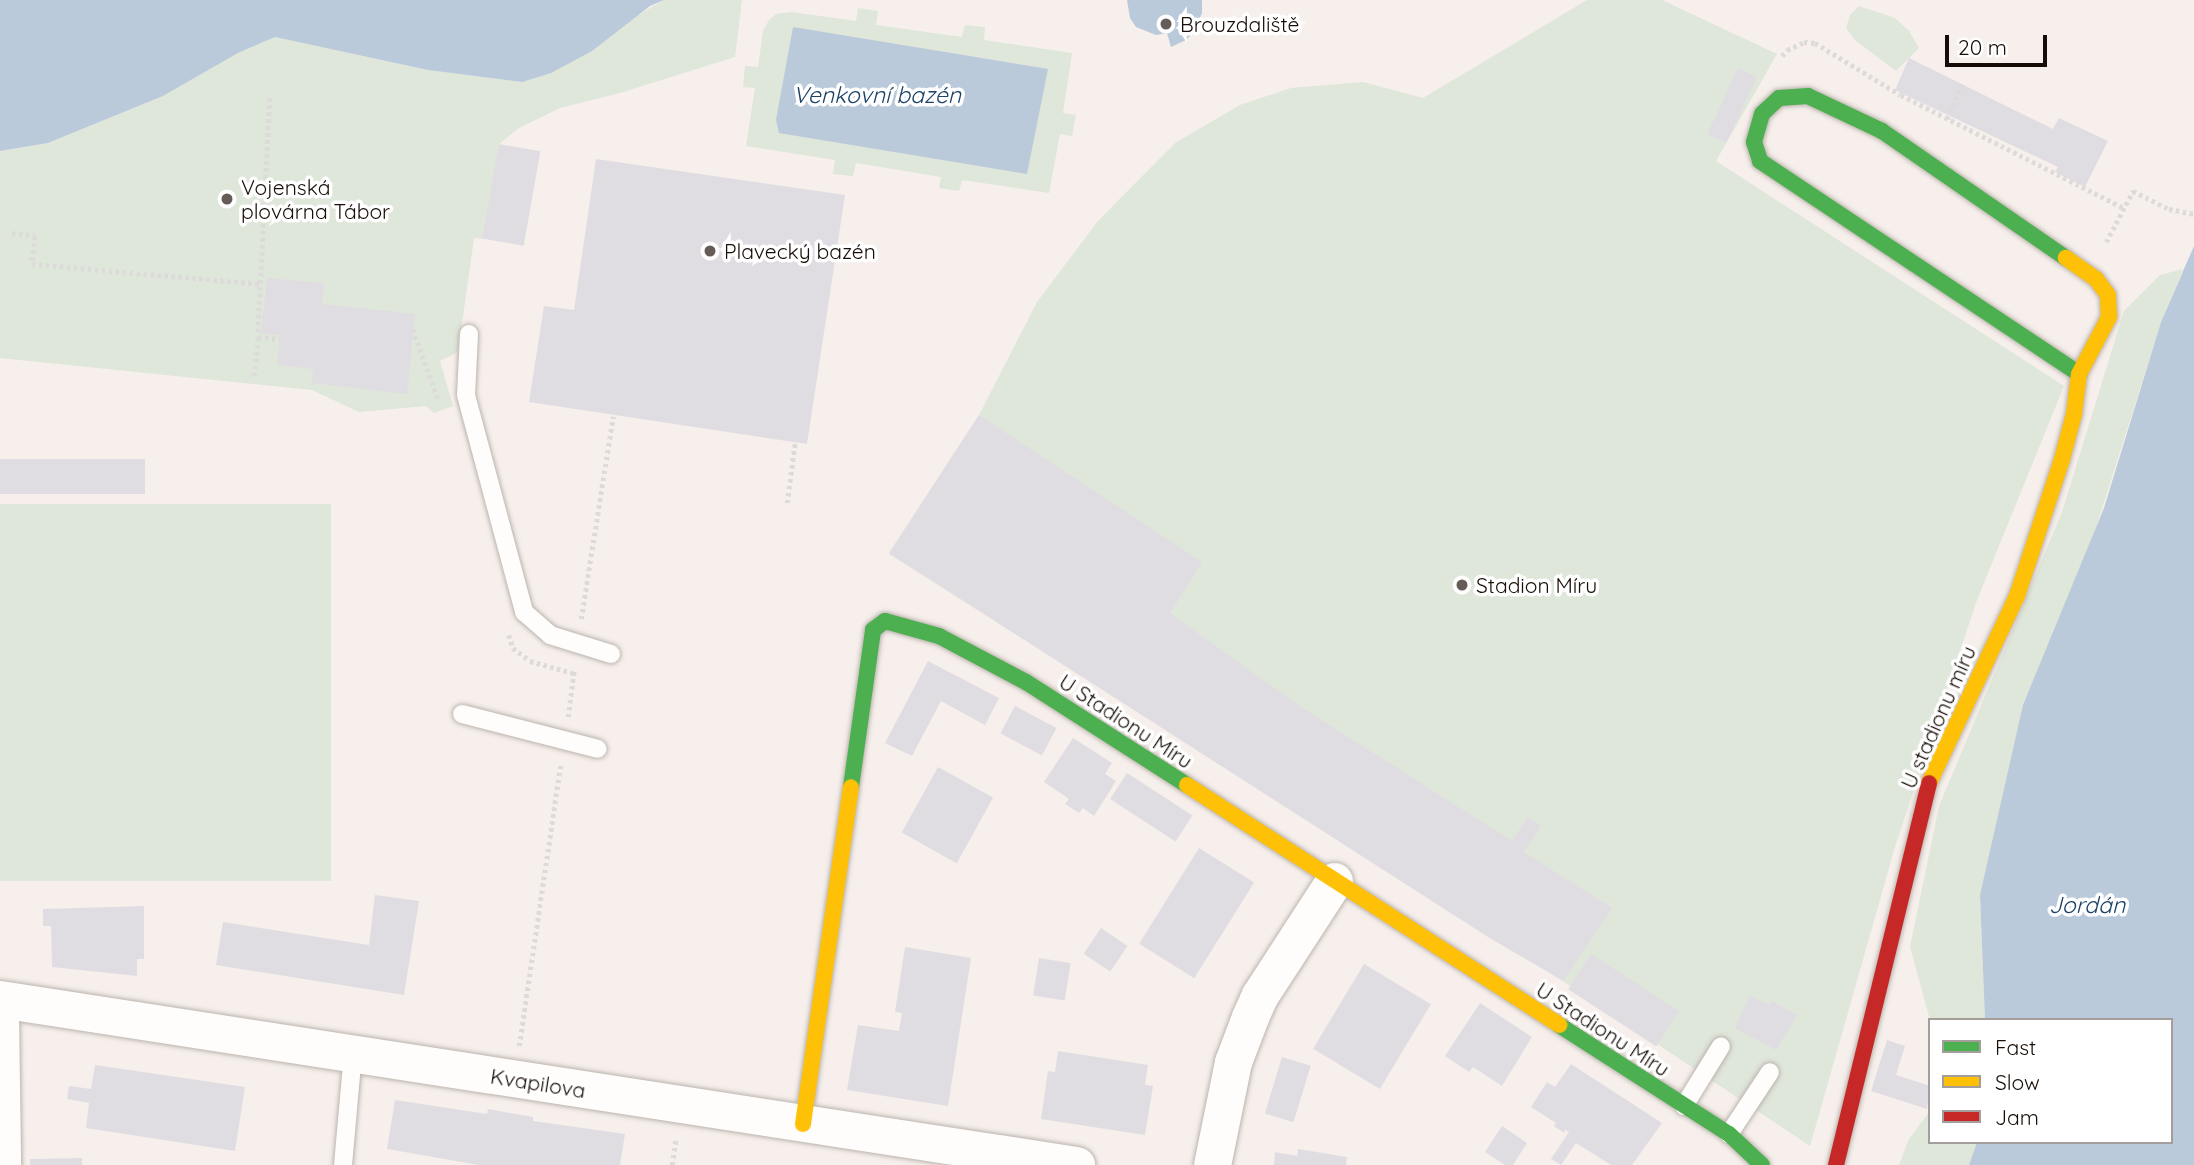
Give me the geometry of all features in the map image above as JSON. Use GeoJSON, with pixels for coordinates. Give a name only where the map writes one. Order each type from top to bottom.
{"type":"FeatureCollection","features":[{"type":"Feature","properties":{"kind":"street"},"geometry":{"type":"LineString","coordinates":[[1808,96],[1882,131],[2096,279],[2108,295],[2109,317],[2078,374],[1760,161],[1754,142],[1762,114],[1779,98],[1808,96]]}},
{"type":"Feature","properties":{"kind":"street","name":"U stadionu míru"},"geometry":{"type":"LineString","coordinates":[[1836,1165],[1925,793],[2017,596],[2062,459],[2074,414],[2078,374]]}},
{"type":"Feature","properties":{"kind":"street","name":"U Stadionu Míru"},"geometry":{"type":"LineString","coordinates":[[803,1124],[873,631],[882,621],[939,636],[1026,682],[1729,1134],[1762,1165]]}},
{"type":"Feature","properties":{"kind":"street"},"geometry":{"type":"LineString","coordinates":[[1212,1165],[1233,1062],[1250,1017],[1260,995],[1334,881]]}},
{"type":"Feature","properties":{"kind":"street","name":"Kvapilova"},"geometry":{"type":"LineString","coordinates":[[0,999],[1076,1165]]}},
{"type":"Feature","properties":{"kind":"street"},"geometry":{"type":"LineString","coordinates":[[0,1013],[2,1165]]}},
{"type":"Feature","properties":{"kind":"lane"},"geometry":{"type":"LineString","coordinates":[[469,334],[466,395],[524,612],[550,635],[611,654]]}},
{"type":"Feature","properties":{"kind":"lane"},"geometry":{"type":"LineString","coordinates":[[462,714],[598,749]]}},
{"type":"Feature","properties":{"kind":"lane"},"geometry":{"type":"LineString","coordinates":[[1684,1106],[1721,1046]]}},
{"type":"Feature","properties":{"kind":"lane"},"geometry":{"type":"LineString","coordinates":[[343,1165],[352,1053]]}},
{"type":"Feature","properties":{"kind":"lane"},"geometry":{"type":"LineString","coordinates":[[1729,1134],[1770,1072]]}},
{"type":"Feature","properties":{"kind":"path"},"geometry":{"type":"LineString","coordinates":[[1782,56],[1787,50],[1804,42],[1815,43],[1901,95],[2124,208]]}},
{"type":"Feature","properties":{"kind":"path"},"geometry":{"type":"LineString","coordinates":[[1947,119],[1962,85]]}},
{"type":"Feature","properties":{"kind":"path"},"geometry":{"type":"LineString","coordinates":[[254,376],[270,98]]}},
{"type":"Feature","properties":{"kind":"path"},"geometry":{"type":"LineString","coordinates":[[2101,252],[2133,191],[2169,209],[2194,214]]}},
{"type":"Feature","properties":{"kind":"path"},"geometry":{"type":"LineString","coordinates":[[12,233],[35,236],[32,264],[261,284]]}},
{"type":"Feature","properties":{"kind":"path"},"geometry":{"type":"LineString","coordinates":[[413,329],[442,409]]}},
{"type":"Feature","properties":{"kind":"path"},"geometry":{"type":"LineString","coordinates":[[258,337],[280,339]]}},
{"type":"Feature","properties":{"kind":"path"},"geometry":{"type":"LineString","coordinates":[[788,503],[795,442]]}},
{"type":"Feature","properties":{"kind":"path"},"geometry":{"type":"LineString","coordinates":[[672,1165],[677,1133]]}},
{"type":"Feature","properties":{"kind":"shaded area","name":"Vojenská plovárna Tábor"},"geometry":{"type":"Polygon","coordinates":[[[664,0],[742,0],[735,57],[620,93],[560,108],[519,128],[499,144],[485,239],[474,238],[458,352],[440,361],[453,406],[434,413],[426,406],[359,412],[312,390],[0,358],[0,151],[48,143],[163,96],[238,53],[275,37],[428,70],[522,82],[664,0]]]}},
{"type":"Feature","properties":{"kind":"shaded area","name":"Stadion Míru"},"geometry":{"type":"Polygon","coordinates":[[[1587,0],[1662,0],[1777,54],[1716,161],[2064,386],[1977,600],[1895,847],[1810,1146],[1563,981],[889,554],[979,415],[1037,302],[1098,221],[1175,143],[1240,105],[1291,88],[1363,82],[1423,98],[1587,0]]]}},
{"type":"Feature","properties":{"kind":"shaded area"},"geometry":{"type":"Polygon","coordinates":[[[1859,6],[1895,18],[1909,31],[1919,48],[1896,71],[1855,40],[1846,28],[1850,15],[1859,6]]]}},
{"type":"Feature","properties":{"kind":"shaded area","name":"Venkovní bazén"},"geometry":{"type":"Polygon","coordinates":[[[858,8],[878,11],[876,25],[962,37],[965,25],[985,27],[984,40],[1072,53],[1063,113],[1076,115],[1072,136],[1060,134],[1049,193],[962,180],[959,191],[939,188],[941,177],[856,163],[853,176],[833,174],[835,160],[746,146],[755,88],[743,87],[745,66],[758,67],[763,31],[769,20],[776,14],[791,12],[856,21],[858,8]]]}},
{"type":"Feature","properties":{"kind":"shaded area"},"geometry":{"type":"Polygon","coordinates":[[[2183,269],[2161,322],[1980,895],[1985,1018],[1929,1018],[1910,947],[1939,806],[2062,512],[2124,311],[2160,275],[2183,269]]]}},
{"type":"Feature","properties":{"kind":"shaded area"},"geometry":{"type":"Polygon","coordinates":[[[0,504],[331,504],[331,881],[0,881],[0,504]]]}},
{"type":"Feature","properties":{"kind":"shaded area"},"geometry":{"type":"Polygon","coordinates":[[[1928,1114],[1928,1144],[1976,1144],[1969,1165],[1899,1165],[1909,1139],[1928,1114]]]}},
{"type":"Feature","properties":{"kind":"water"},"geometry":{"type":"Polygon","coordinates":[[[0,0],[664,0],[650,6],[592,51],[551,73],[522,82],[428,70],[275,37],[238,53],[163,96],[48,143],[0,151],[0,0]]]}},
{"type":"Feature","properties":{"kind":"water","name":"Brouzdaliště"},"geometry":{"type":"Polygon","coordinates":[[[1127,0],[1202,0],[1202,13],[1194,32],[1186,40],[1171,47],[1167,33],[1156,35],[1136,27],[1130,18],[1127,0]]]}},
{"type":"Feature","properties":{"kind":"water","name":"Venkovní bazén"},"geometry":{"type":"Polygon","coordinates":[[[793,27],[1048,69],[1027,174],[779,133],[776,120],[793,27]]]}},
{"type":"Feature","properties":{"kind":"water","name":"Jordán"},"geometry":{"type":"Polygon","coordinates":[[[2194,246],[2194,1165],[1969,1165],[1976,1144],[2173,1144],[2173,1018],[1985,1018],[1980,895],[2023,705],[2104,508],[2161,322],[2194,246]]]}},
{"type":"Feature","properties":{"kind":"building"},"geometry":{"type":"Polygon","coordinates":[[[1909,58],[2053,129],[2059,118],[2108,141],[2085,187],[2055,172],[2058,167],[1895,90],[1909,58]]]}},
{"type":"Feature","properties":{"kind":"building"},"geometry":{"type":"Polygon","coordinates":[[[1738,68],[1757,77],[1726,143],[1707,134],[1738,68]]]}},
{"type":"Feature","properties":{"kind":"building"},"geometry":{"type":"Polygon","coordinates":[[[499,144],[540,151],[524,246],[482,239],[499,144]]]}},
{"type":"Feature","properties":{"kind":"building","name":"Plavecký bazén"},"geometry":{"type":"Polygon","coordinates":[[[596,159],[845,195],[807,444],[529,402],[544,306],[574,310],[596,159]]]}},
{"type":"Feature","properties":{"kind":"building"},"geometry":{"type":"Polygon","coordinates":[[[267,278],[324,283],[322,304],[415,314],[407,394],[312,383],[313,369],[277,365],[280,335],[261,334],[267,278]]]}},
{"type":"Feature","properties":{"kind":"building"},"geometry":{"type":"Polygon","coordinates":[[[979,415],[1202,562],[1170,613],[1298,705],[1512,841],[1528,817],[1541,826],[1524,852],[1612,908],[1563,981],[1488,937],[889,553],[979,415]]]}},
{"type":"Feature","properties":{"kind":"building"},"geometry":{"type":"Polygon","coordinates":[[[0,459],[145,459],[145,494],[0,494],[0,459]]]}},
{"type":"Feature","properties":{"kind":"building"},"geometry":{"type":"Polygon","coordinates":[[[928,661],[999,698],[985,725],[941,701],[912,756],[885,743],[928,661]]]}},
{"type":"Feature","properties":{"kind":"building"},"geometry":{"type":"Polygon","coordinates":[[[1015,706],[1056,728],[1042,755],[1000,733],[1015,706]]]}},
{"type":"Feature","properties":{"kind":"building"},"geometry":{"type":"Polygon","coordinates":[[[1073,738],[1112,763],[1105,774],[1116,781],[1094,816],[1083,808],[1079,813],[1065,804],[1069,799],[1044,782],[1073,738]]]}},
{"type":"Feature","properties":{"kind":"building"},"geometry":{"type":"Polygon","coordinates":[[[938,767],[993,798],[957,863],[902,833],[938,767]]]}},
{"type":"Feature","properties":{"kind":"building"},"geometry":{"type":"Polygon","coordinates":[[[1127,773],[1192,815],[1176,841],[1110,799],[1127,773]]]}},
{"type":"Feature","properties":{"kind":"building"},"geometry":{"type":"Polygon","coordinates":[[[1199,848],[1254,882],[1194,978],[1139,944],[1199,848]]]}},
{"type":"Feature","properties":{"kind":"building"},"geometry":{"type":"Polygon","coordinates":[[[375,895],[419,901],[404,995],[216,965],[223,922],[369,945],[375,895]]]}},
{"type":"Feature","properties":{"kind":"building"},"geometry":{"type":"Polygon","coordinates":[[[144,906],[144,959],[137,959],[137,976],[52,967],[51,926],[43,926],[43,909],[144,906]]]}},
{"type":"Feature","properties":{"kind":"building"},"geometry":{"type":"Polygon","coordinates":[[[1101,928],[1128,946],[1110,972],[1084,954],[1101,928]]]}},
{"type":"Feature","properties":{"kind":"building"},"geometry":{"type":"Polygon","coordinates":[[[905,947],[971,958],[948,1106],[847,1090],[858,1025],[899,1031],[902,1013],[895,1012],[905,947]]]}},
{"type":"Feature","properties":{"kind":"building"},"geometry":{"type":"Polygon","coordinates":[[[1591,954],[1679,1011],[1656,1046],[1568,989],[1591,954]]]}},
{"type":"Feature","properties":{"kind":"building"},"geometry":{"type":"Polygon","coordinates":[[[1039,958],[1071,963],[1065,1001],[1033,996],[1039,958]]]}},
{"type":"Feature","properties":{"kind":"building"},"geometry":{"type":"Polygon","coordinates":[[[1364,964],[1431,1004],[1380,1089],[1313,1049],[1364,964]]]}},
{"type":"Feature","properties":{"kind":"building"},"geometry":{"type":"Polygon","coordinates":[[[1750,996],[1769,1005],[1772,1001],[1797,1015],[1776,1050],[1735,1028],[1750,996]]]}},
{"type":"Feature","properties":{"kind":"building"},"geometry":{"type":"Polygon","coordinates":[[[1480,1003],[1532,1037],[1502,1086],[1473,1067],[1469,1072],[1445,1056],[1480,1003]]]}},
{"type":"Feature","properties":{"kind":"building"},"geometry":{"type":"Polygon","coordinates":[[[1887,1040],[1905,1046],[1896,1075],[1928,1085],[1927,1109],[1871,1091],[1887,1040]]]}},
{"type":"Feature","properties":{"kind":"building"},"geometry":{"type":"Polygon","coordinates":[[[1058,1051],[1148,1065],[1145,1085],[1153,1086],[1145,1135],[1041,1119],[1048,1071],[1055,1072],[1058,1051]]]}},
{"type":"Feature","properties":{"kind":"building"},"geometry":{"type":"Polygon","coordinates":[[[1282,1057],[1311,1066],[1293,1122],[1265,1113],[1282,1057]]]}},
{"type":"Feature","properties":{"kind":"building"},"geometry":{"type":"Polygon","coordinates":[[[1571,1064],[1662,1123],[1632,1165],[1611,1165],[1576,1143],[1561,1165],[1551,1159],[1569,1132],[1565,1130],[1564,1133],[1554,1126],[1556,1123],[1531,1107],[1547,1082],[1555,1087],[1571,1064]]]}},
{"type":"Feature","properties":{"kind":"building"},"geometry":{"type":"Polygon","coordinates":[[[95,1065],[245,1087],[235,1151],[86,1128],[89,1103],[67,1099],[69,1086],[91,1089],[95,1065]]]}},
{"type":"Feature","properties":{"kind":"building"},"geometry":{"type":"Polygon","coordinates":[[[395,1100],[487,1114],[488,1109],[533,1117],[533,1121],[625,1134],[620,1165],[479,1165],[387,1149],[395,1100]]]}},
{"type":"Feature","properties":{"kind":"building"},"geometry":{"type":"Polygon","coordinates":[[[1502,1126],[1527,1143],[1513,1165],[1505,1165],[1485,1152],[1502,1126]]]}},
{"type":"Feature","properties":{"kind":"building"},"geometry":{"type":"Polygon","coordinates":[[[1298,1149],[1347,1157],[1346,1165],[1274,1165],[1275,1152],[1297,1156],[1298,1149]]]}},
{"type":"Feature","properties":{"kind":"building"},"geometry":{"type":"Polygon","coordinates":[[[82,1158],[82,1165],[30,1165],[30,1159],[82,1158]]]}},
{"type":"Feature","properties":{"kind":"traffic: fast"},"geometry":{"type":"LineString","coordinates":[[2066,258],[1882,131],[1808,96],[1779,98],[1762,114],[1754,142],[1760,161],[2079,374]]}},
{"type":"Feature","properties":{"kind":"traffic: fast"},"geometry":{"type":"LineString","coordinates":[[851,787],[873,630],[885,621],[939,636],[1026,682],[1187,785]]}},
{"type":"Feature","properties":{"kind":"traffic: fast"},"geometry":{"type":"LineString","coordinates":[[1559,1025],[1729,1134],[1762,1165]]}},
{"type":"Feature","properties":{"kind":"traffic: slow"},"geometry":{"type":"LineString","coordinates":[[1929,783],[2017,596],[2062,459],[2074,414],[2079,374],[2109,317],[2108,295],[2096,279],[2066,258]]}},
{"type":"Feature","properties":{"kind":"traffic: slow"},"geometry":{"type":"LineString","coordinates":[[1187,785],[1559,1025]]}},
{"type":"Feature","properties":{"kind":"traffic: slow"},"geometry":{"type":"LineString","coordinates":[[803,1124],[851,787]]}},
{"type":"Feature","properties":{"kind":"traffic: jam"},"geometry":{"type":"LineString","coordinates":[[1836,1165],[1929,783]]}},
{"type":"Feature","properties":{"kind":"place","name":"Brouzdaliště"},"geometry":{"type":"Point","coordinates":[1166,24]}},
{"type":"Feature","properties":{"kind":"place","name":"Vojenská plovárna Tábor"},"geometry":{"type":"Point","coordinates":[227,199]}},
{"type":"Feature","properties":{"kind":"place","name":"Plavecký bazén"},"geometry":{"type":"Point","coordinates":[710,251]}},
{"type":"Feature","properties":{"kind":"place","name":"Stadion Míru"},"geometry":{"type":"Point","coordinates":[1462,585]}}]}
